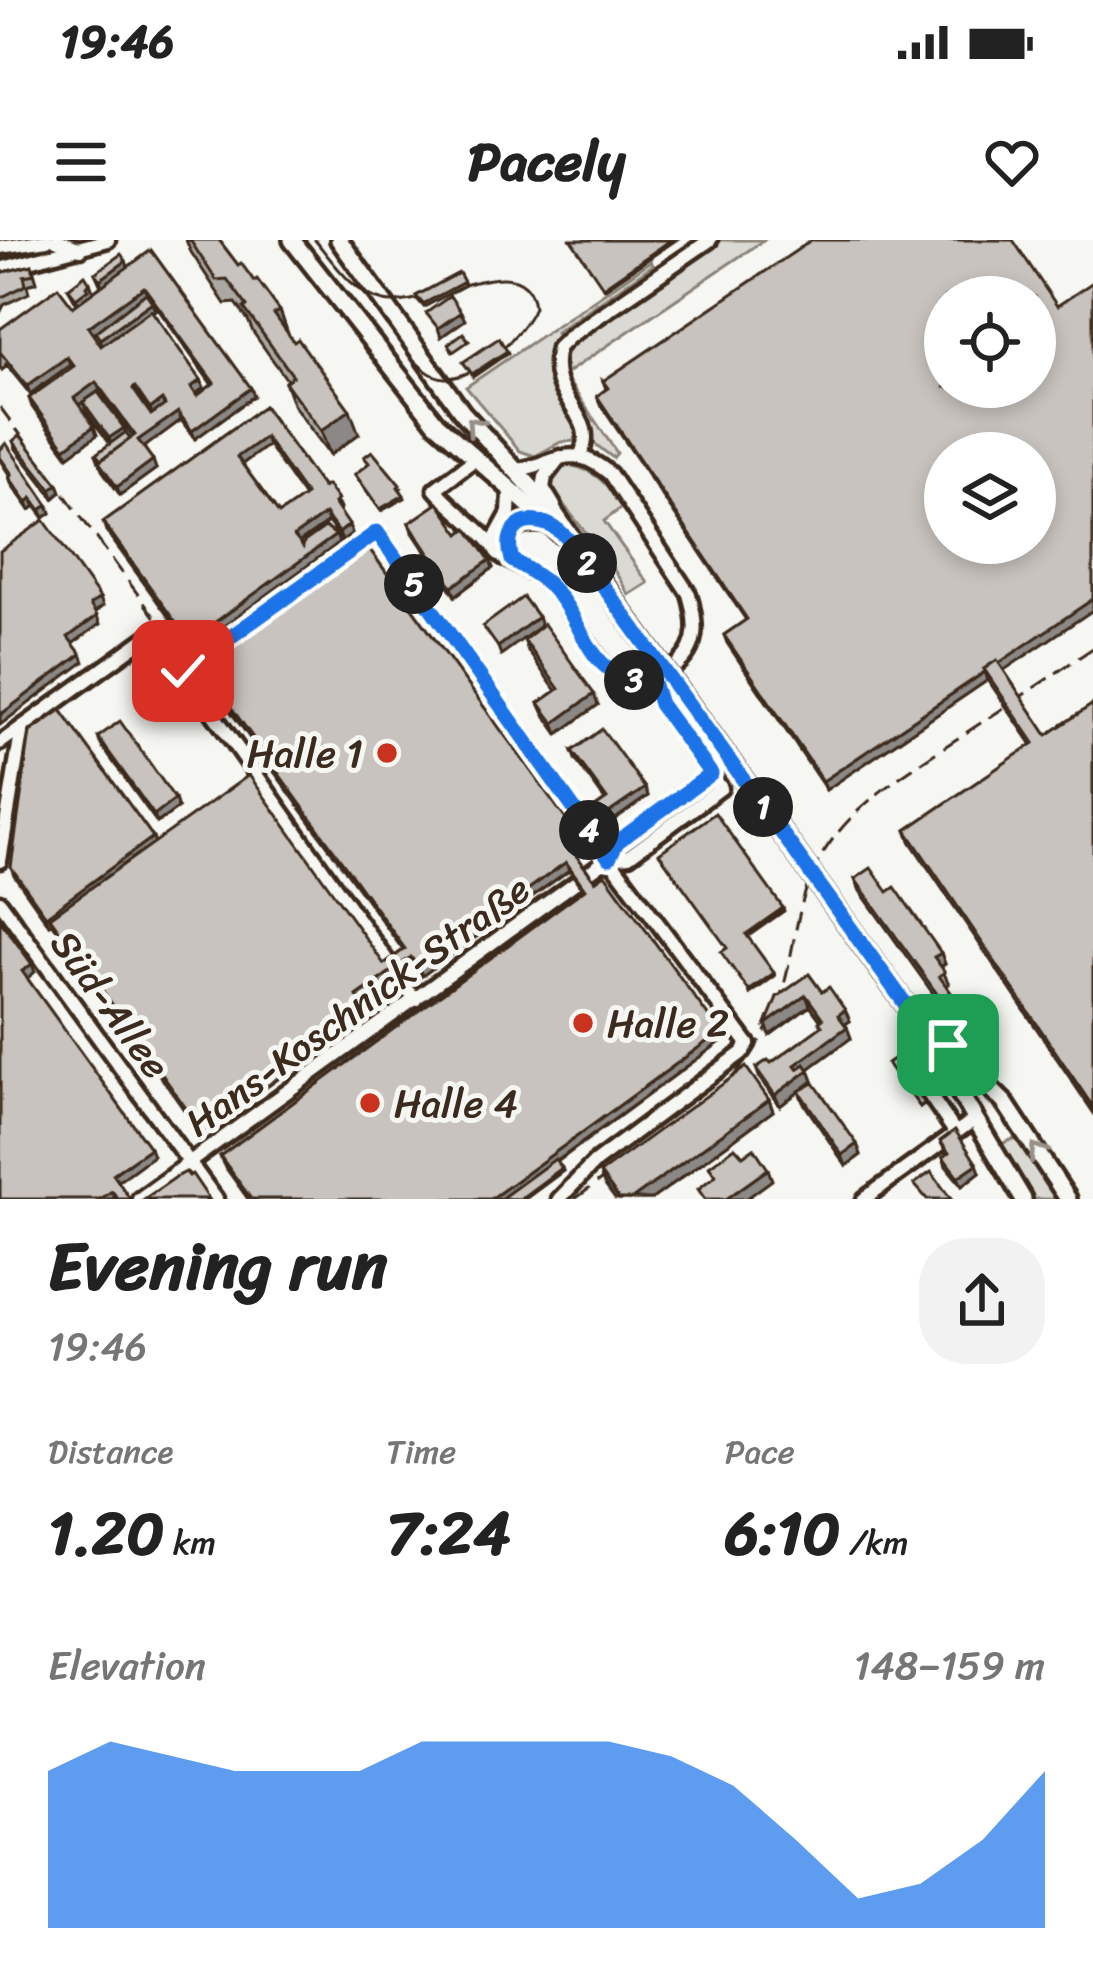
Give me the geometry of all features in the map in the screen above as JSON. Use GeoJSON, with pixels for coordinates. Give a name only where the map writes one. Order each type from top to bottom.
{"type":"FeatureCollection","features":[{"type":"Feature","properties":{"kind":"main road"},"geometry":{"type":"LineString","coordinates":[[292,240],[411,395],[510,490],[552,518]]}},
{"type":"Feature","properties":{"kind":"main road"},"geometry":{"type":"LineString","coordinates":[[339,240],[462,412],[517,470],[573,544],[914,1016],[1023,1199]]}},
{"type":"Feature","properties":{"kind":"main road"},"geometry":{"type":"LineString","coordinates":[[914,1016],[1005,1103],[1068,1199]]}},
{"type":"Feature","properties":{"kind":"main road"},"geometry":{"type":"LineString","coordinates":[[975,1119],[1005,1103]]}},
{"type":"Feature","properties":{"kind":"street"},"geometry":{"type":"LineString","coordinates":[[0,247],[51,240],[81,249]]}},
{"type":"Feature","properties":{"kind":"street"},"geometry":{"type":"LineString","coordinates":[[0,269],[108,240]]}},
{"type":"Feature","properties":{"kind":"street"},"geometry":{"type":"LineString","coordinates":[[580,456],[586,445],[583,422],[555,381],[558,348],[710,240]]}},
{"type":"Feature","properties":{"kind":"street"},"geometry":{"type":"LineString","coordinates":[[476,460],[435,489],[502,556],[554,590],[584,640],[611,672],[633,680],[652,679],[674,668],[694,642],[696,617],[689,594],[610,475],[580,456],[561,456],[517,470]]}},
{"type":"Feature","properties":{"kind":"street"},"geometry":{"type":"LineString","coordinates":[[512,560],[509,536],[514,527],[552,518],[555,504],[543,488],[545,477],[561,456]]}},
{"type":"Feature","properties":{"kind":"street"},"geometry":{"type":"LineString","coordinates":[[492,544],[509,513],[510,490]]}},
{"type":"Feature","properties":{"kind":"street"},"geometry":{"type":"LineString","coordinates":[[183,671],[377,532],[748,1044],[595,1162],[559,1199]]}},
{"type":"Feature","properties":{"kind":"street"},"geometry":{"type":"LineString","coordinates":[[0,743],[154,632],[415,1000]]}},
{"type":"Feature","properties":{"kind":"street"},"geometry":{"type":"LineString","coordinates":[[652,679],[660,704],[711,774]]}},
{"type":"Feature","properties":{"kind":"street"},"geometry":{"type":"LineString","coordinates":[[0,861],[22,727]]}},
{"type":"Feature","properties":{"kind":"street","name":"Hans-Koschnick-Straße"},"geometry":{"type":"LineString","coordinates":[[139,1199],[609,858],[617,842],[711,774],[721,788],[629,856],[609,858]]}},
{"type":"Feature","properties":{"kind":"street","name":"Süd-Allee"},"geometry":{"type":"LineString","coordinates":[[0,902],[216,1199]]}},
{"type":"Feature","properties":{"kind":"street"},"geometry":{"type":"LineString","coordinates":[[904,1059],[955,1132]]}},
{"type":"Feature","properties":{"kind":"street"},"geometry":{"type":"LineString","coordinates":[[864,1199],[975,1119]]}},
{"type":"Feature","properties":{"kind":"shaded area"},"geometry":{"type":"Polygon","coordinates":[[[717,240],[764,240],[564,375],[617,453],[613,458],[595,444],[569,394],[561,368],[563,356],[570,343],[717,240]]]}},
{"type":"Feature","properties":{"kind":"shaded area"},"geometry":{"type":"Polygon","coordinates":[[[651,261],[653,265],[556,332],[559,340],[551,374],[578,425],[574,441],[561,442],[535,456],[520,451],[466,387],[651,261]]]}},
{"type":"Feature","properties":{"kind":"shaded area"},"geometry":{"type":"Polygon","coordinates":[[[564,465],[591,473],[625,505],[604,521],[648,583],[629,595],[593,535],[589,537],[549,486],[564,465]]]}},
{"type":"Feature","properties":{"kind":"shaded area"},"geometry":{"type":"Polygon","coordinates":[[[1018,1137],[1059,1199],[1029,1199],[996,1146],[1018,1137]]]}},
{"type":"Feature","properties":{"kind":"building"},"geometry":{"type":"Polygon","coordinates":[[[190,240],[219,240],[238,265],[257,279],[280,311],[274,314],[350,410],[321,431],[285,382],[293,376],[244,308],[247,306],[227,279],[216,280],[190,240]]]}},
{"type":"Feature","properties":{"kind":"building"},"geometry":{"type":"Polygon","coordinates":[[[571,240],[671,240],[603,287],[571,240]]]}},
{"type":"Feature","properties":{"kind":"building"},"geometry":{"type":"Polygon","coordinates":[[[812,240],[1013,240],[1037,276],[924,276],[924,408],[1056,408],[1056,304],[1093,282],[1093,599],[823,781],[724,635],[747,619],[597,396],[608,388],[603,381],[812,240]]]}},
{"type":"Feature","properties":{"kind":"building"},"geometry":{"type":"Polygon","coordinates":[[[151,250],[251,388],[192,431],[178,412],[138,440],[153,460],[117,487],[99,462],[135,435],[96,382],[74,398],[94,426],[65,448],[29,398],[74,366],[67,357],[27,386],[0,352],[0,329],[58,287],[73,307],[151,250]],[[144,287],[88,327],[101,346],[151,310],[201,380],[191,387],[197,396],[214,383],[144,287]],[[135,387],[151,415],[165,405],[162,400],[150,409],[135,387]]]}},
{"type":"Feature","properties":{"kind":"building"},"geometry":{"type":"Polygon","coordinates":[[[121,254],[126,261],[100,280],[95,273],[121,254]]]}},
{"type":"Feature","properties":{"kind":"building"},"geometry":{"type":"Polygon","coordinates":[[[32,265],[34,274],[24,276],[26,285],[0,298],[0,273],[32,265]]]}},
{"type":"Feature","properties":{"kind":"building"},"geometry":{"type":"Polygon","coordinates":[[[459,273],[464,282],[423,304],[416,296],[459,273]]]}},
{"type":"Feature","properties":{"kind":"building"},"geometry":{"type":"Polygon","coordinates":[[[85,275],[88,289],[76,298],[68,288],[85,275]]]}},
{"type":"Feature","properties":{"kind":"building"},"geometry":{"type":"Polygon","coordinates":[[[146,293],[152,302],[100,339],[95,332],[146,293]]]}},
{"type":"Feature","properties":{"kind":"building"},"geometry":{"type":"Polygon","coordinates":[[[450,296],[461,312],[438,328],[426,313],[450,296]]]}},
{"type":"Feature","properties":{"kind":"building"},"geometry":{"type":"Polygon","coordinates":[[[463,333],[469,341],[453,352],[448,344],[463,333]]]}},
{"type":"Feature","properties":{"kind":"building"},"geometry":{"type":"Polygon","coordinates":[[[499,338],[507,351],[472,374],[463,362],[499,338]]]}},
{"type":"Feature","properties":{"kind":"building"},"geometry":{"type":"Polygon","coordinates":[[[98,392],[124,428],[109,438],[83,402],[98,392]]]}},
{"type":"Feature","properties":{"kind":"building"},"geometry":{"type":"Polygon","coordinates":[[[264,406],[323,488],[327,485],[338,500],[334,503],[349,525],[339,533],[325,514],[294,536],[303,547],[325,527],[336,535],[189,641],[103,522],[264,406]],[[265,437],[237,457],[279,514],[306,495],[265,437]]]}},
{"type":"Feature","properties":{"kind":"building"},"geometry":{"type":"Polygon","coordinates":[[[126,432],[130,439],[101,460],[96,454],[126,432]]]}},
{"type":"Feature","properties":{"kind":"building"},"geometry":{"type":"Polygon","coordinates":[[[20,435],[58,484],[51,489],[13,441],[20,435]]]}},
{"type":"Feature","properties":{"kind":"building"},"geometry":{"type":"Polygon","coordinates":[[[6,443],[48,505],[41,510],[32,498],[27,502],[9,477],[12,474],[0,457],[6,443]]]}},
{"type":"Feature","properties":{"kind":"building"},"geometry":{"type":"Polygon","coordinates":[[[372,451],[404,495],[380,509],[355,474],[369,463],[364,457],[372,451]]]}},
{"type":"Feature","properties":{"kind":"building"},"geometry":{"type":"Polygon","coordinates":[[[438,503],[460,534],[467,528],[490,560],[452,587],[409,523],[438,503]]]}},
{"type":"Feature","properties":{"kind":"building"},"geometry":{"type":"Polygon","coordinates":[[[44,520],[100,598],[90,605],[97,616],[68,637],[81,654],[0,715],[0,551],[44,520]]]}},
{"type":"Feature","properties":{"kind":"building"},"geometry":{"type":"Polygon","coordinates":[[[365,543],[570,825],[607,799],[572,751],[602,729],[645,788],[566,842],[595,881],[605,874],[720,1032],[491,1199],[251,1199],[220,1156],[585,889],[566,862],[419,968],[411,957],[357,996],[364,1007],[198,1125],[50,917],[249,775],[384,964],[405,949],[199,663],[365,543]]]}},
{"type":"Feature","properties":{"kind":"building"},"geometry":{"type":"Polygon","coordinates":[[[523,597],[538,617],[498,647],[483,626],[523,597]]]}},
{"type":"Feature","properties":{"kind":"building"},"geometry":{"type":"Polygon","coordinates":[[[544,624],[594,694],[554,723],[539,703],[559,689],[524,640],[544,624]]]}},
{"type":"Feature","properties":{"kind":"building"},"geometry":{"type":"Polygon","coordinates":[[[997,660],[1047,735],[1093,704],[1093,1107],[906,830],[1034,743],[984,669],[997,660]]]}},
{"type":"Feature","properties":{"kind":"building"},"geometry":{"type":"Polygon","coordinates":[[[61,710],[153,837],[46,916],[11,867],[30,732],[61,710]]]}},
{"type":"Feature","properties":{"kind":"building"},"geometry":{"type":"Polygon","coordinates":[[[120,721],[175,799],[154,815],[98,737],[120,721]]]}},
{"type":"Feature","properties":{"kind":"building"},"geometry":{"type":"Polygon","coordinates":[[[715,813],[783,908],[746,934],[774,973],[749,991],[721,952],[727,948],[659,853],[715,813]]]}},
{"type":"Feature","properties":{"kind":"building"},"geometry":{"type":"Polygon","coordinates":[[[871,868],[888,892],[895,887],[941,953],[934,957],[945,972],[939,976],[955,998],[945,1005],[855,879],[871,868]]]}},
{"type":"Feature","properties":{"kind":"building"},"geometry":{"type":"Polygon","coordinates":[[[0,920],[32,964],[22,971],[150,1148],[113,1174],[130,1199],[118,1199],[112,1191],[100,1199],[0,1199],[0,920]]]}},
{"type":"Feature","properties":{"kind":"building"},"geometry":{"type":"Polygon","coordinates":[[[809,974],[822,992],[829,987],[845,1010],[838,1015],[847,1027],[795,1065],[798,1069],[805,1064],[809,1070],[775,1095],[756,1068],[768,1060],[771,1063],[822,1026],[823,1019],[806,995],[766,1024],[777,997],[809,974]]]}},
{"type":"Feature","properties":{"kind":"building"},"geometry":{"type":"Polygon","coordinates":[[[897,1056],[906,1069],[896,1076],[887,1063],[897,1056]]]}},
{"type":"Feature","properties":{"kind":"building"},"geometry":{"type":"Polygon","coordinates":[[[746,1067],[769,1100],[632,1199],[619,1199],[600,1173],[746,1067]]]}},
{"type":"Feature","properties":{"kind":"building"},"geometry":{"type":"Polygon","coordinates":[[[915,1081],[925,1094],[920,1107],[906,1088],[915,1081]]]}},
{"type":"Feature","properties":{"kind":"building"},"geometry":{"type":"Polygon","coordinates":[[[814,1083],[857,1144],[842,1155],[799,1091],[814,1083]]]}},
{"type":"Feature","properties":{"kind":"building"},"geometry":{"type":"Polygon","coordinates":[[[955,1130],[977,1164],[958,1177],[943,1157],[949,1153],[940,1141],[955,1130]]]}},
{"type":"Feature","properties":{"kind":"building"},"geometry":{"type":"Polygon","coordinates":[[[735,1147],[743,1156],[754,1148],[768,1169],[726,1199],[705,1199],[698,1189],[716,1175],[709,1166],[735,1147]]]}},
{"type":"Feature","properties":{"kind":"building"},"geometry":{"type":"Polygon","coordinates":[[[555,1159],[562,1168],[520,1199],[503,1197],[555,1159]]]}},
{"type":"Feature","properties":{"kind":"building"},"geometry":{"type":"Polygon","coordinates":[[[186,1172],[209,1199],[144,1199],[176,1177],[186,1172]]]}},
{"type":"Feature","properties":{"kind":"building"},"geometry":{"type":"Polygon","coordinates":[[[931,1172],[951,1199],[927,1199],[914,1184],[931,1172]]]}},
{"type":"Feature","properties":{"kind":"tram line"},"geometry":{"type":"LineString","coordinates":[[315,240],[354,284],[384,301],[425,297],[495,278],[514,279],[527,288],[534,307],[528,318],[509,342],[471,371],[445,378],[431,374],[412,358]]}},
{"type":"Feature","properties":{"kind":"tram line"},"geometry":{"type":"LineString","coordinates":[[363,292],[420,369]]}},
{"type":"Feature","properties":{"kind":"railway"},"geometry":{"type":"LineString","coordinates":[[0,407],[195,672]]}},
{"type":"Feature","properties":{"kind":"railway"},"geometry":{"type":"LineString","coordinates":[[715,1096],[767,1028],[785,981],[807,888],[820,858],[849,820],[904,774],[1093,648]]}},
{"type":"Feature","properties":{"kind":"railway"},"geometry":{"type":"LineString","coordinates":[[575,1199],[628,1160]]}},
{"type":"Feature","properties":{"kind":"place","name":"Halle 1"},"geometry":{"type":"Point","coordinates":[387,753]}},
{"type":"Feature","properties":{"kind":"place","name":"Halle 2"},"geometry":{"type":"Point","coordinates":[583,1023]}},
{"type":"Feature","properties":{"kind":"place","name":"Halle 4"},"geometry":{"type":"Point","coordinates":[370,1103]}},
{"type":"Feature","properties":{"kind":"route"},"geometry":{"type":"LineString","coordinates":[[183,671],[377,532],[609,858],[617,842],[711,774],[660,704],[652,679],[633,680],[611,672],[584,640],[554,590],[512,560],[509,536],[514,527],[550,525],[573,544],[914,1016],[948,1045]]}}]}
